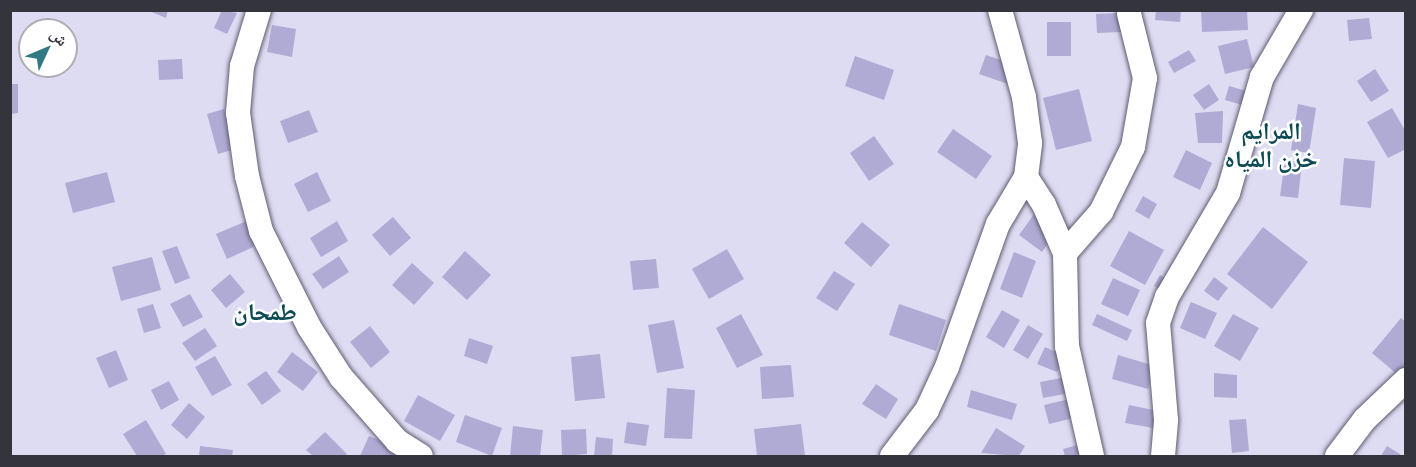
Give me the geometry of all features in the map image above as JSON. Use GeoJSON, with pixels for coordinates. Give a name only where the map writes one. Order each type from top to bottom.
{"type":"FeatureCollection","features":[{"type":"Feature","properties":{"kind":"street"},"geometry":{"type":"LineString","coordinates":[[259,10],[242,66],[238,113],[247,176],[261,231],[309,327],[341,377],[397,441],[421,456]]}},
{"type":"Feature","properties":{"kind":"street"},"geometry":{"type":"LineString","coordinates":[[892,456],[927,410],[946,367],[980,266],[998,224],[1026,177],[1030,143],[1024,98],[1000,10]]}},
{"type":"Feature","properties":{"kind":"street"},"geometry":{"type":"LineString","coordinates":[[1163,456],[1167,420],[1158,323],[1167,297],[1228,193],[1262,77],[1301,10]]}},
{"type":"Feature","properties":{"kind":"street"},"geometry":{"type":"LineString","coordinates":[[1065,253],[1101,212],[1133,147],[1145,78],[1129,14]]}},
{"type":"Feature","properties":{"kind":"street"},"geometry":{"type":"LineString","coordinates":[[1026,177],[1044,205],[1065,253],[1067,346],[1092,456]]}},
{"type":"Feature","properties":{"kind":"street"},"geometry":{"type":"LineString","coordinates":[[1337,456],[1365,419],[1406,380]]}},
{"type":"Feature","properties":{"kind":"building"},"geometry":{"type":"Polygon","coordinates":[[[147,10],[168,10],[166,18],[147,10]]]}},
{"type":"Feature","properties":{"kind":"building"},"geometry":{"type":"Polygon","coordinates":[[[222,10],[237,13],[227,34],[214,28],[222,10]]]}},
{"type":"Feature","properties":{"kind":"building"},"geometry":{"type":"Polygon","coordinates":[[[1156,10],[1181,10],[1180,22],[1155,20],[1156,10]]]}},
{"type":"Feature","properties":{"kind":"building"},"geometry":{"type":"Polygon","coordinates":[[[1201,10],[1247,10],[1248,30],[1202,32],[1201,10]]]}},
{"type":"Feature","properties":{"kind":"building"},"geometry":{"type":"Polygon","coordinates":[[[1120,13],[1121,32],[1097,33],[1096,14],[1120,13]]]}},
{"type":"Feature","properties":{"kind":"building"},"geometry":{"type":"Polygon","coordinates":[[[1369,18],[1372,39],[1349,41],[1347,20],[1369,18]]]}},
{"type":"Feature","properties":{"kind":"building"},"geometry":{"type":"Polygon","coordinates":[[[1047,22],[1071,22],[1071,56],[1047,56],[1047,22]]]}},
{"type":"Feature","properties":{"kind":"building"},"geometry":{"type":"Polygon","coordinates":[[[272,25],[296,29],[292,57],[267,52],[272,25]]]}},
{"type":"Feature","properties":{"kind":"building"},"geometry":{"type":"Polygon","coordinates":[[[1247,39],[1254,67],[1225,74],[1218,46],[1247,39]]]}},
{"type":"Feature","properties":{"kind":"building"},"geometry":{"type":"Polygon","coordinates":[[[1189,50],[1196,61],[1174,73],[1168,62],[1189,50]]]}},
{"type":"Feature","properties":{"kind":"building"},"geometry":{"type":"Polygon","coordinates":[[[986,55],[1015,65],[1008,84],[979,74],[986,55]]]}},
{"type":"Feature","properties":{"kind":"building"},"geometry":{"type":"Polygon","coordinates":[[[855,56],[894,70],[884,100],[845,86],[855,56]]]}},
{"type":"Feature","properties":{"kind":"building"},"geometry":{"type":"Polygon","coordinates":[[[182,59],[183,79],[159,80],[158,60],[182,59]]]}},
{"type":"Feature","properties":{"kind":"building"},"geometry":{"type":"Polygon","coordinates":[[[1375,69],[1389,91],[1371,102],[1357,81],[1375,69]]]}},
{"type":"Feature","properties":{"kind":"building"},"geometry":{"type":"Polygon","coordinates":[[[10,84],[18,84],[18,113],[10,114],[10,84]]]}},
{"type":"Feature","properties":{"kind":"building"},"geometry":{"type":"Polygon","coordinates":[[[1209,84],[1219,100],[1204,110],[1193,95],[1209,84]]]}},
{"type":"Feature","properties":{"kind":"building"},"geometry":{"type":"Polygon","coordinates":[[[1229,86],[1253,93],[1249,107],[1225,100],[1229,86]]]}},
{"type":"Feature","properties":{"kind":"building"},"geometry":{"type":"Polygon","coordinates":[[[1079,89],[1092,141],[1056,150],[1043,98],[1079,89]]]}},
{"type":"Feature","properties":{"kind":"building"},"geometry":{"type":"Polygon","coordinates":[[[1298,104],[1316,108],[1309,153],[1291,150],[1298,104]]]}},
{"type":"Feature","properties":{"kind":"building"},"geometry":{"type":"Polygon","coordinates":[[[1392,108],[1406,132],[1406,149],[1388,158],[1367,122],[1392,108]]]}},
{"type":"Feature","properties":{"kind":"building"},"geometry":{"type":"Polygon","coordinates":[[[224,109],[235,149],[218,154],[207,114],[224,109]]]}},
{"type":"Feature","properties":{"kind":"building"},"geometry":{"type":"Polygon","coordinates":[[[309,110],[318,132],[288,143],[280,121],[309,110]]]}},
{"type":"Feature","properties":{"kind":"building"},"geometry":{"type":"Polygon","coordinates":[[[1223,111],[1222,143],[1198,143],[1195,113],[1223,111]]]}},
{"type":"Feature","properties":{"kind":"building"},"geometry":{"type":"Polygon","coordinates":[[[953,129],[992,156],[976,179],[937,152],[953,129]]]}},
{"type":"Feature","properties":{"kind":"building"},"geometry":{"type":"Polygon","coordinates":[[[874,136],[894,164],[869,181],[850,153],[874,136]]]}},
{"type":"Feature","properties":{"kind":"building"},"geometry":{"type":"Polygon","coordinates":[[[1186,150],[1212,163],[1200,190],[1173,177],[1186,150]]]}},
{"type":"Feature","properties":{"kind":"building"},"geometry":{"type":"Polygon","coordinates":[[[1344,158],[1375,161],[1371,208],[1340,205],[1344,158]]]}},
{"type":"Feature","properties":{"kind":"building"},"geometry":{"type":"Polygon","coordinates":[[[1285,160],[1302,163],[1298,198],[1280,196],[1285,160]]]}},
{"type":"Feature","properties":{"kind":"building"},"geometry":{"type":"Polygon","coordinates":[[[107,172],[115,202],[73,213],[65,183],[107,172]]]}},
{"type":"Feature","properties":{"kind":"building"},"geometry":{"type":"Polygon","coordinates":[[[317,172],[331,201],[308,212],[294,184],[317,172]]]}},
{"type":"Feature","properties":{"kind":"building"},"geometry":{"type":"Polygon","coordinates":[[[1143,196],[1157,204],[1149,219],[1135,211],[1143,196]]]}},
{"type":"Feature","properties":{"kind":"building"},"geometry":{"type":"Polygon","coordinates":[[[1037,210],[1060,226],[1042,252],[1019,235],[1037,210]]]}},
{"type":"Feature","properties":{"kind":"building"},"geometry":{"type":"Polygon","coordinates":[[[393,217],[411,238],[390,256],[372,235],[393,217]]]}},
{"type":"Feature","properties":{"kind":"building"},"geometry":{"type":"Polygon","coordinates":[[[249,220],[260,244],[227,259],[216,234],[249,220]]]}},
{"type":"Feature","properties":{"kind":"building"},"geometry":{"type":"Polygon","coordinates":[[[337,221],[348,241],[321,257],[310,238],[337,221]]]}},
{"type":"Feature","properties":{"kind":"building"},"geometry":{"type":"Polygon","coordinates":[[[862,222],[890,245],[871,267],[844,243],[862,222]]]}},
{"type":"Feature","properties":{"kind":"building"},"geometry":{"type":"Polygon","coordinates":[[[1263,227],[1308,262],[1272,309],[1227,274],[1263,227]]]}},
{"type":"Feature","properties":{"kind":"building"},"geometry":{"type":"Polygon","coordinates":[[[1129,231],[1164,250],[1145,285],[1110,266],[1129,231]]]}},
{"type":"Feature","properties":{"kind":"building"},"geometry":{"type":"Polygon","coordinates":[[[177,246],[190,278],[175,284],[162,251],[177,246]]]}},
{"type":"Feature","properties":{"kind":"building"},"geometry":{"type":"Polygon","coordinates":[[[727,249],[744,279],[709,299],[692,269],[727,249]]]}},
{"type":"Feature","properties":{"kind":"building"},"geometry":{"type":"Polygon","coordinates":[[[465,251],[491,275],[467,300],[442,277],[465,251]]]}},
{"type":"Feature","properties":{"kind":"building"},"geometry":{"type":"Polygon","coordinates":[[[1014,252],[1036,261],[1022,298],[1000,289],[1014,252]]]}},
{"type":"Feature","properties":{"kind":"building"},"geometry":{"type":"Polygon","coordinates":[[[339,256],[349,272],[323,289],[312,274],[339,256]]]}},
{"type":"Feature","properties":{"kind":"building"},"geometry":{"type":"Polygon","coordinates":[[[152,257],[161,290],[121,301],[112,267],[152,257]]]}},
{"type":"Feature","properties":{"kind":"building"},"geometry":{"type":"Polygon","coordinates":[[[656,259],[659,288],[633,290],[630,261],[656,259]]]}},
{"type":"Feature","properties":{"kind":"building"},"geometry":{"type":"Polygon","coordinates":[[[412,263],[434,283],[414,305],[392,285],[412,263]]]}},
{"type":"Feature","properties":{"kind":"building"},"geometry":{"type":"Polygon","coordinates":[[[834,271],[855,284],[837,311],[816,298],[834,271]]]}},
{"type":"Feature","properties":{"kind":"building"},"geometry":{"type":"Polygon","coordinates":[[[230,274],[245,292],[226,308],[211,290],[230,274]]]}},
{"type":"Feature","properties":{"kind":"building"},"geometry":{"type":"Polygon","coordinates":[[[1160,275],[1182,287],[1176,299],[1154,286],[1160,275]]]}},
{"type":"Feature","properties":{"kind":"building"},"geometry":{"type":"Polygon","coordinates":[[[1214,277],[1228,288],[1218,301],[1204,291],[1214,277]]]}},
{"type":"Feature","properties":{"kind":"building"},"geometry":{"type":"Polygon","coordinates":[[[1113,278],[1140,290],[1128,316],[1101,304],[1113,278]]]}},
{"type":"Feature","properties":{"kind":"building"},"geometry":{"type":"Polygon","coordinates":[[[190,294],[203,317],[183,327],[170,304],[190,294]]]}},
{"type":"Feature","properties":{"kind":"building"},"geometry":{"type":"Polygon","coordinates":[[[1191,302],[1217,313],[1205,339],[1180,328],[1191,302]]]}},
{"type":"Feature","properties":{"kind":"building"},"geometry":{"type":"Polygon","coordinates":[[[153,304],[161,328],[144,333],[137,309],[153,304]]]}},
{"type":"Feature","properties":{"kind":"building"},"geometry":{"type":"Polygon","coordinates":[[[899,304],[946,320],[936,351],[889,335],[899,304]]]}},
{"type":"Feature","properties":{"kind":"building"},"geometry":{"type":"Polygon","coordinates":[[[1002,310],[1020,320],[1004,348],[986,337],[1002,310]]]}},
{"type":"Feature","properties":{"kind":"building"},"geometry":{"type":"Polygon","coordinates":[[[741,314],[763,355],[737,368],[716,328],[741,314]]]}},
{"type":"Feature","properties":{"kind":"building"},"geometry":{"type":"Polygon","coordinates":[[[1097,314],[1132,330],[1127,341],[1092,325],[1097,314]]]}},
{"type":"Feature","properties":{"kind":"building"},"geometry":{"type":"Polygon","coordinates":[[[1233,314],[1259,328],[1240,361],[1214,346],[1233,314]]]}},
{"type":"Feature","properties":{"kind":"building"},"geometry":{"type":"Polygon","coordinates":[[[1401,318],[1406,322],[1406,366],[1398,375],[1372,353],[1401,318]]]}},
{"type":"Feature","properties":{"kind":"building"},"geometry":{"type":"Polygon","coordinates":[[[674,320],[684,368],[657,373],[648,325],[674,320]]]}},
{"type":"Feature","properties":{"kind":"building"},"geometry":{"type":"Polygon","coordinates":[[[1028,325],[1043,334],[1028,359],[1013,350],[1028,325]]]}},
{"type":"Feature","properties":{"kind":"building"},"geometry":{"type":"Polygon","coordinates":[[[370,326],[390,352],[371,368],[350,342],[370,326]]]}},
{"type":"Feature","properties":{"kind":"building"},"geometry":{"type":"Polygon","coordinates":[[[205,328],[217,346],[195,361],[182,343],[205,328]]]}},
{"type":"Feature","properties":{"kind":"building"},"geometry":{"type":"Polygon","coordinates":[[[469,338],[493,346],[487,364],[464,356],[469,338]]]}},
{"type":"Feature","properties":{"kind":"building"},"geometry":{"type":"Polygon","coordinates":[[[1045,347],[1064,356],[1057,372],[1037,364],[1045,347]]]}},
{"type":"Feature","properties":{"kind":"building"},"geometry":{"type":"Polygon","coordinates":[[[116,350],[128,380],[109,388],[96,358],[116,350]]]}},
{"type":"Feature","properties":{"kind":"building"},"geometry":{"type":"Polygon","coordinates":[[[292,352],[318,372],[303,391],[277,372],[292,352]]]}},
{"type":"Feature","properties":{"kind":"building"},"geometry":{"type":"Polygon","coordinates":[[[600,354],[605,398],[575,401],[571,357],[600,354]]]}},
{"type":"Feature","properties":{"kind":"building"},"geometry":{"type":"Polygon","coordinates":[[[1118,355],[1155,366],[1148,389],[1112,379],[1118,355]]]}},
{"type":"Feature","properties":{"kind":"building"},"geometry":{"type":"Polygon","coordinates":[[[215,356],[232,385],[212,396],[195,367],[215,356]]]}},
{"type":"Feature","properties":{"kind":"building"},"geometry":{"type":"Polygon","coordinates":[[[791,365],[794,397],[762,399],[760,367],[791,365]]]}},
{"type":"Feature","properties":{"kind":"building"},"geometry":{"type":"Polygon","coordinates":[[[266,371],[281,391],[262,405],[247,384],[266,371]]]}},
{"type":"Feature","properties":{"kind":"building"},"geometry":{"type":"Polygon","coordinates":[[[1214,373],[1237,375],[1237,398],[1214,397],[1214,373]]]}},
{"type":"Feature","properties":{"kind":"building"},"geometry":{"type":"Polygon","coordinates":[[[1072,376],[1075,392],[1043,398],[1040,382],[1072,376]]]}},
{"type":"Feature","properties":{"kind":"building"},"geometry":{"type":"Polygon","coordinates":[[[169,381],[179,400],[161,410],[151,390],[169,381]]]}},
{"type":"Feature","properties":{"kind":"building"},"geometry":{"type":"Polygon","coordinates":[[[876,384],[898,399],[886,419],[862,404],[876,384]]]}},
{"type":"Feature","properties":{"kind":"building"},"geometry":{"type":"Polygon","coordinates":[[[667,388],[695,390],[692,439],[664,438],[667,388]]]}},
{"type":"Feature","properties":{"kind":"building"},"geometry":{"type":"Polygon","coordinates":[[[971,390],[1017,404],[1012,420],[967,407],[971,390]]]}},
{"type":"Feature","properties":{"kind":"building"},"geometry":{"type":"Polygon","coordinates":[[[418,395],[455,415],[440,441],[404,421],[418,395]]]}},
{"type":"Feature","properties":{"kind":"building"},"geometry":{"type":"Polygon","coordinates":[[[1074,398],[1078,417],[1049,424],[1044,405],[1074,398]]]}},
{"type":"Feature","properties":{"kind":"building"},"geometry":{"type":"Polygon","coordinates":[[[189,403],[205,417],[187,439],[171,425],[189,403]]]}},
{"type":"Feature","properties":{"kind":"building"},"geometry":{"type":"Polygon","coordinates":[[[1129,405],[1163,412],[1159,429],[1125,423],[1129,405]]]}},
{"type":"Feature","properties":{"kind":"building"},"geometry":{"type":"Polygon","coordinates":[[[465,415],[502,428],[492,456],[456,442],[465,415]]]}},
{"type":"Feature","properties":{"kind":"building"},"geometry":{"type":"Polygon","coordinates":[[[1246,419],[1249,451],[1232,453],[1229,420],[1246,419]]]}},
{"type":"Feature","properties":{"kind":"building"},"geometry":{"type":"Polygon","coordinates":[[[146,420],[166,454],[137,456],[123,434],[146,420]]]}},
{"type":"Feature","properties":{"kind":"building"},"geometry":{"type":"Polygon","coordinates":[[[627,422],[649,425],[646,446],[624,443],[627,422]]]}},
{"type":"Feature","properties":{"kind":"building"},"geometry":{"type":"Polygon","coordinates":[[[801,424],[805,456],[757,456],[754,429],[801,424]]]}},
{"type":"Feature","properties":{"kind":"building"},"geometry":{"type":"Polygon","coordinates":[[[513,426],[543,430],[540,456],[510,456],[513,426]]]}},
{"type":"Feature","properties":{"kind":"building"},"geometry":{"type":"Polygon","coordinates":[[[996,428],[1025,446],[1019,456],[981,453],[996,428]]]}},
{"type":"Feature","properties":{"kind":"building"},"geometry":{"type":"Polygon","coordinates":[[[586,429],[587,454],[562,456],[561,430],[586,429]]]}},
{"type":"Feature","properties":{"kind":"building"},"geometry":{"type":"Polygon","coordinates":[[[325,432],[347,454],[345,456],[313,456],[306,450],[325,432]]]}},
{"type":"Feature","properties":{"kind":"building"},"geometry":{"type":"Polygon","coordinates":[[[369,436],[397,447],[393,456],[360,456],[369,436]]]}},
{"type":"Feature","properties":{"kind":"building"},"geometry":{"type":"Polygon","coordinates":[[[596,437],[613,439],[612,456],[594,456],[596,437]]]}},
{"type":"Feature","properties":{"kind":"building"},"geometry":{"type":"Polygon","coordinates":[[[1088,442],[1092,456],[1065,456],[1063,449],[1088,442]]]}},
{"type":"Feature","properties":{"kind":"building"},"geometry":{"type":"Polygon","coordinates":[[[200,446],[233,450],[232,456],[199,456],[200,446]]]}},
{"type":"Feature","properties":{"kind":"building"},"geometry":{"type":"Polygon","coordinates":[[[1387,446],[1403,456],[1381,456],[1387,446]]]}},
{"type":"Feature","properties":{"kind":"district","name":"المرايم خزن المياه"},"geometry":{"type":"Point","coordinates":[1271,145]}},
{"type":"Feature","properties":{"kind":"district","name":"طمحان"},"geometry":{"type":"Point","coordinates":[265,312]}}]}
